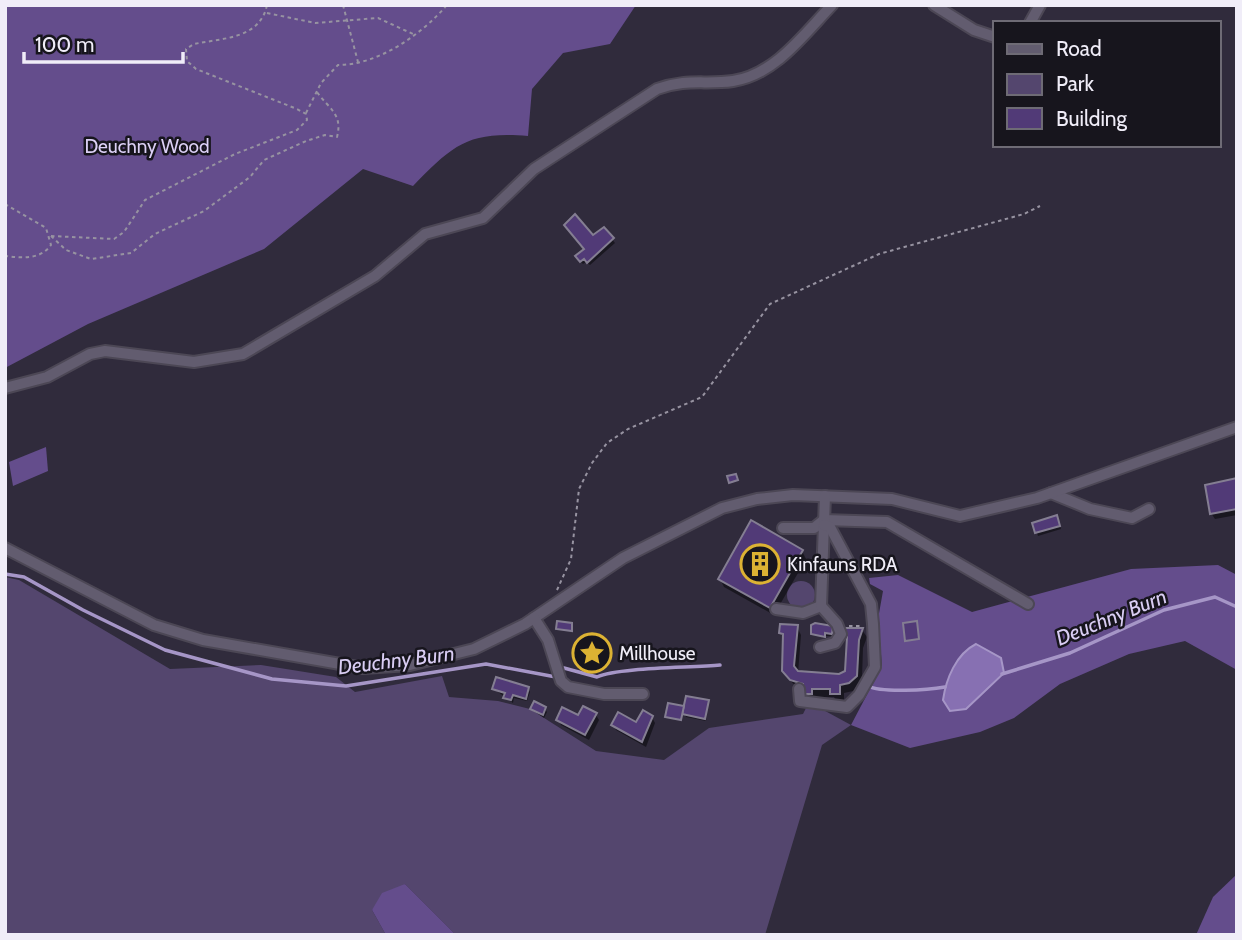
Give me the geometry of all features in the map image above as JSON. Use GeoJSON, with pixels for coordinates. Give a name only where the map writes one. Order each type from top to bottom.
{"type":"FeatureCollection","features":[{"type":"Feature","properties":{"kind":"street"},"geometry":{"type":"LineString","coordinates":[[5,388],[47,377],[90,354],[105,351],[194,362],[243,354],[375,276],[425,234],[483,218],[534,169],[657,89],[679,81],[733,81],[760,70],[786,53],[832,5]]}},
{"type":"Feature","properties":{"kind":"street"},"geometry":{"type":"LineString","coordinates":[[934,5],[974,30],[993,36]]}},
{"type":"Feature","properties":{"kind":"street"},"geometry":{"type":"LineString","coordinates":[[1031,21],[1040,5]]}},
{"type":"Feature","properties":{"kind":"street"},"geometry":{"type":"LineString","coordinates":[[5,548],[154,625],[203,640],[363,668],[410,666],[474,649],[534,618],[623,558],[722,509],[757,499],[825,496],[892,499],[960,516],[1051,493],[1237,426]]}},
{"type":"Feature","properties":{"kind":"street"},"geometry":{"type":"LineString","coordinates":[[1051,493],[1090,509],[1132,518],[1149,509]]}},
{"type":"Feature","properties":{"kind":"street"},"geometry":{"type":"LineString","coordinates":[[820,647],[835,643],[841,635],[837,624],[821,606],[825,496]]}},
{"type":"Feature","properties":{"kind":"street"},"geometry":{"type":"LineString","coordinates":[[799,689],[800,701],[847,708],[859,695],[875,667],[871,604],[830,527],[824,523]]}},
{"type":"Feature","properties":{"kind":"street"},"geometry":{"type":"LineString","coordinates":[[783,528],[805,529],[824,523],[887,523],[1028,604]]}},
{"type":"Feature","properties":{"kind":"street"},"geometry":{"type":"LineString","coordinates":[[776,609],[803,613],[821,606]]}},
{"type":"Feature","properties":{"kind":"street"},"geometry":{"type":"LineString","coordinates":[[534,618],[548,640],[561,681],[568,687],[604,694],[643,695]]}},
{"type":"Feature","properties":{"kind":"path"},"geometry":{"type":"LineString","coordinates":[[267,5],[266,13],[253,31],[194,44],[186,49],[187,61],[196,69],[306,114]]}},
{"type":"Feature","properties":{"kind":"path"},"geometry":{"type":"LineString","coordinates":[[342,5],[358,63]]}},
{"type":"Feature","properties":{"kind":"path"},"geometry":{"type":"LineString","coordinates":[[51,236],[114,239],[124,232],[145,200],[235,154],[297,130],[307,120],[306,114],[317,92],[338,65],[358,63],[391,52],[447,5]]}},
{"type":"Feature","properties":{"kind":"path"},"geometry":{"type":"LineString","coordinates":[[266,13],[315,23],[378,18],[413,34]]}},
{"type":"Feature","properties":{"kind":"path"},"geometry":{"type":"LineString","coordinates":[[5,204],[46,228],[66,250],[91,259],[123,256],[138,250],[155,234],[204,211],[250,177],[264,160],[325,135],[337,137],[341,123],[336,111],[317,92]]}},
{"type":"Feature","properties":{"kind":"path"},"geometry":{"type":"LineString","coordinates":[[550,607],[571,559],[579,489],[592,463],[607,443],[628,429],[702,397],[770,304],[879,254],[1024,214],[1041,206]]}},
{"type":"Feature","properties":{"kind":"path"},"geometry":{"type":"LineString","coordinates":[[5,256],[40,256],[51,245],[51,236]]}},
{"type":"Feature","properties":{"kind":"path"},"geometry":{"type":"LineString","coordinates":[[853,626],[864,626]]}},
{"type":"Feature","properties":{"kind":"green space","name":"Deuchny Wood"},"geometry":{"type":"Polygon","coordinates":[[[5,5],[636,5],[610,44],[563,53],[532,89],[528,136],[490,136],[463,144],[439,160],[413,186],[363,169],[264,249],[88,324],[5,368],[5,5]]]}},
{"type":"Feature","properties":{"kind":"green space"},"geometry":{"type":"Polygon","coordinates":[[[46,447],[48,471],[13,486],[9,462],[46,447]]]}},
{"type":"Feature","properties":{"kind":"green space"},"geometry":{"type":"Polygon","coordinates":[[[1218,565],[1237,575],[1237,670],[1185,641],[1129,654],[1060,684],[1014,718],[980,732],[910,748],[851,725],[882,666],[878,619],[883,591],[870,584],[869,578],[898,575],[972,612],[1131,569],[1218,565]]]}},
{"type":"Feature","properties":{"kind":"green space"},"geometry":{"type":"Polygon","coordinates":[[[5,577],[19,580],[170,669],[261,665],[336,677],[355,692],[442,676],[449,697],[498,701],[530,709],[596,751],[664,760],[709,728],[803,714],[806,708],[816,706],[851,725],[822,745],[765,935],[456,935],[405,884],[372,910],[386,935],[5,935],[5,577]]]}},
{"type":"Feature","properties":{"kind":"green space"},"geometry":{"type":"Polygon","coordinates":[[[801,581],[811,585],[815,595],[811,605],[801,609],[791,605],[787,595],[791,585],[801,581]]]}},
{"type":"Feature","properties":{"kind":"green space"},"geometry":{"type":"Polygon","coordinates":[[[1237,874],[1237,935],[1196,935],[1213,897],[1237,874]]]}},
{"type":"Feature","properties":{"kind":"green space"},"geometry":{"type":"Polygon","coordinates":[[[405,884],[456,935],[386,935],[372,910],[382,893],[405,884]]]}},
{"type":"Feature","properties":{"kind":"shaded area"},"geometry":{"type":"Polygon","coordinates":[[[976,644],[1001,658],[1004,673],[966,709],[950,711],[943,700],[949,676],[963,654],[976,644]]]}},
{"type":"Feature","properties":{"kind":"building"},"geometry":{"type":"Polygon","coordinates":[[[575,214],[593,235],[604,227],[614,238],[587,263],[584,259],[580,262],[575,256],[584,249],[564,225],[575,214]]]}},
{"type":"Feature","properties":{"kind":"building"},"geometry":{"type":"Polygon","coordinates":[[[736,474],[738,480],[729,483],[727,476],[736,474]]]}},
{"type":"Feature","properties":{"kind":"building"},"geometry":{"type":"Polygon","coordinates":[[[1237,478],[1237,509],[1210,514],[1205,485],[1237,478]]]}},
{"type":"Feature","properties":{"kind":"building"},"geometry":{"type":"Polygon","coordinates":[[[1057,515],[1060,526],[1035,533],[1032,523],[1057,515]]]}},
{"type":"Feature","properties":{"kind":"building","name":"Kinfauns RDA"},"geometry":{"type":"Polygon","coordinates":[[[751,520],[803,550],[770,608],[718,579],[751,520]]]}},
{"type":"Feature","properties":{"kind":"building"},"geometry":{"type":"Polygon","coordinates":[[[557,621],[572,623],[572,631],[556,629],[557,621]]]}},
{"type":"Feature","properties":{"kind":"building"},"geometry":{"type":"Polygon","coordinates":[[[917,621],[919,639],[905,641],[903,623],[917,621]]]}},
{"type":"Feature","properties":{"kind":"building"},"geometry":{"type":"Polygon","coordinates":[[[815,623],[833,626],[832,634],[825,633],[825,637],[811,634],[811,625],[815,623]]]}},
{"type":"Feature","properties":{"kind":"building"},"geometry":{"type":"Polygon","coordinates":[[[780,624],[798,625],[794,666],[798,671],[839,674],[845,671],[847,637],[844,636],[844,628],[863,628],[859,640],[857,676],[849,683],[840,685],[840,694],[830,694],[830,689],[812,689],[812,694],[802,694],[803,684],[790,680],[782,671],[783,634],[779,633],[780,624]]]}},
{"type":"Feature","properties":{"kind":"building"},"geometry":{"type":"Polygon","coordinates":[[[593,641],[606,643],[602,668],[589,666],[593,641]]]}},
{"type":"Feature","properties":{"kind":"building"},"geometry":{"type":"Polygon","coordinates":[[[496,677],[529,687],[526,699],[513,695],[511,700],[503,698],[505,693],[492,689],[496,677]]]}},
{"type":"Feature","properties":{"kind":"building"},"geometry":{"type":"Polygon","coordinates":[[[686,696],[709,700],[705,719],[682,714],[686,696]]]}},
{"type":"Feature","properties":{"kind":"building"},"geometry":{"type":"Polygon","coordinates":[[[534,701],[546,707],[543,715],[530,709],[534,701]]]}},
{"type":"Feature","properties":{"kind":"building"},"geometry":{"type":"Polygon","coordinates":[[[668,703],[684,706],[681,720],[665,717],[668,703]]]}},
{"type":"Feature","properties":{"kind":"building"},"geometry":{"type":"Polygon","coordinates":[[[583,706],[597,713],[585,735],[556,720],[562,707],[578,715],[583,706]]]}},
{"type":"Feature","properties":{"kind":"building"},"geometry":{"type":"Polygon","coordinates":[[[643,710],[653,716],[642,742],[611,725],[618,712],[636,722],[643,710]]]}},
{"type":"Feature","properties":{"kind":"waterway","name":"Deuchny Burn"},"geometry":{"type":"LineString","coordinates":[[5,574],[24,577],[83,610],[165,650],[272,679],[346,686],[486,664],[556,677],[564,668],[597,677],[638,670],[720,665]]}},
{"type":"Feature","properties":{"kind":"waterway","name":"Deuchny Burn"},"geometry":{"type":"LineString","coordinates":[[1002,674],[1070,653],[1164,610],[1215,597],[1237,607]]}},
{"type":"Feature","properties":{"kind":"waterway"},"geometry":{"type":"LineString","coordinates":[[868,686],[894,690],[945,687]]}},
{"type":"Feature","properties":{"kind":"place","name":"Kinfauns RDA"},"geometry":{"type":"Point","coordinates":[760,564]}},
{"type":"Feature","properties":{"kind":"place","name":"Millhouse"},"geometry":{"type":"Point","coordinates":[592,653]}}]}
